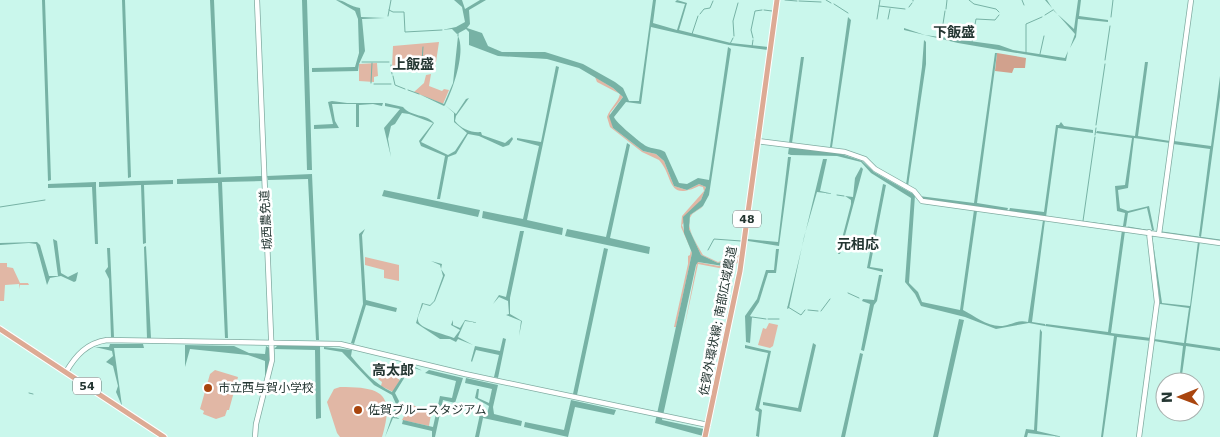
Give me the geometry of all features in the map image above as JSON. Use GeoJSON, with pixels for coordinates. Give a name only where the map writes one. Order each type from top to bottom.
{"type":"FeatureCollection","features":[{"type":"Feature","properties":{"kind":"main road","name":"佐賀外環状線; 南部広域農道"},"geometry":{"type":"LineString","coordinates":[[705,437],[737,287],[777,0]]}},
{"type":"Feature","properties":{"kind":"main road","name":"54"},"geometry":{"type":"LineString","coordinates":[[0,329],[164,437]]}},
{"type":"Feature","properties":{"kind":"street","name":"城西農免道"},"geometry":{"type":"LineString","coordinates":[[255,437],[259,410],[272,366],[257,0]]}},
{"type":"Feature","properties":{"kind":"street"},"geometry":{"type":"LineString","coordinates":[[1159,234],[1191,0]]}},
{"type":"Feature","properties":{"kind":"street"},"geometry":{"type":"LineString","coordinates":[[757,141],[845,152],[864,159],[875,169],[914,191],[922,201],[1220,242]]}},
{"type":"Feature","properties":{"kind":"street"},"geometry":{"type":"LineString","coordinates":[[1139,437],[1157,302],[1149,232]]}},
{"type":"Feature","properties":{"kind":"street"},"geometry":{"type":"LineString","coordinates":[[66,372],[82,351],[100,341],[272,342],[349,346],[465,374],[708,425]]}},
{"type":"Feature","properties":{"kind":"shaded area"},"geometry":{"type":"Polygon","coordinates":[[[42,0],[45,0],[51,180],[48,181],[42,0]]]}},
{"type":"Feature","properties":{"kind":"shaded area"},"geometry":{"type":"Polygon","coordinates":[[[122,0],[125,0],[131,177],[128,178],[122,0]]]}},
{"type":"Feature","properties":{"kind":"shaded area"},"geometry":{"type":"Polygon","coordinates":[[[210,0],[214,0],[221,174],[218,174],[210,0]]]}},
{"type":"Feature","properties":{"kind":"shaded area"},"geometry":{"type":"Polygon","coordinates":[[[302,0],[307,0],[312,170],[307,170],[302,0]]]}},
{"type":"Feature","properties":{"kind":"shaded area"},"geometry":{"type":"Polygon","coordinates":[[[336,0],[360,8],[361,17],[385,18],[362,19],[365,51],[358,71],[312,72],[312,68],[355,67],[359,53],[358,19],[355,11],[336,0]]]}},
{"type":"Feature","properties":{"kind":"shaded area"},"geometry":{"type":"Polygon","coordinates":[[[454,0],[462,0],[465,9],[480,0],[486,0],[469,10],[470,24],[467,28],[482,33],[488,46],[502,52],[545,52],[583,64],[623,88],[629,101],[639,101],[653,0],[656,0],[653,23],[677,30],[685,4],[675,2],[677,0],[687,3],[679,30],[731,43],[768,47],[768,50],[729,45],[651,27],[641,104],[626,102],[614,117],[623,128],[646,146],[665,152],[679,183],[687,184],[698,178],[709,180],[728,47],[731,49],[709,195],[703,206],[690,215],[689,229],[701,255],[718,263],[735,258],[737,262],[723,266],[698,262],[696,265],[662,420],[704,429],[703,436],[655,423],[692,253],[684,233],[683,217],[701,200],[706,187],[699,184],[687,190],[674,186],[664,161],[656,154],[643,151],[613,128],[609,116],[623,97],[613,88],[579,68],[547,59],[498,56],[469,45],[469,32],[466,29],[457,34],[452,29],[442,30],[456,27],[465,22],[462,7],[454,0]]]}},
{"type":"Feature","properties":{"kind":"shaded area"},"geometry":{"type":"Polygon","coordinates":[[[1078,0],[1081,0],[1079,16],[1108,20],[1108,22],[1078,19],[1076,37],[1070,48],[1075,34],[1057,14],[1074,29],[1078,0]]]}},
{"type":"Feature","properties":{"kind":"shaded area"},"geometry":{"type":"Polygon","coordinates":[[[848,17],[851,20],[832,147],[830,147],[848,17]]]}},
{"type":"Feature","properties":{"kind":"shaded area"},"geometry":{"type":"Polygon","coordinates":[[[904,28],[925,35],[999,45],[1013,50],[1065,58],[1068,51],[1066,61],[1058,60],[958,43],[904,30],[904,28]]]}},
{"type":"Feature","properties":{"kind":"shaded area"},"geometry":{"type":"Polygon","coordinates":[[[458,36],[460,61],[452,90],[445,105],[419,94],[444,104],[453,83],[458,36]]]}},
{"type":"Feature","properties":{"kind":"shaded area"},"geometry":{"type":"Polygon","coordinates":[[[924,40],[926,42],[926,64],[908,186],[906,185],[924,40]]]}},
{"type":"Feature","properties":{"kind":"shaded area"},"geometry":{"type":"Polygon","coordinates":[[[439,42],[436,62],[392,68],[393,46],[439,42]]]}},
{"type":"Feature","properties":{"kind":"shaded area"},"geometry":{"type":"Polygon","coordinates":[[[995,53],[997,53],[977,203],[1008,208],[1007,211],[922,199],[919,196],[974,203],[995,53]]]}},
{"type":"Feature","properties":{"kind":"shaded area"},"geometry":{"type":"Polygon","coordinates":[[[997,53],[1026,58],[1025,68],[1014,68],[1012,73],[995,71],[997,53]]]}},
{"type":"Feature","properties":{"kind":"shaded area"},"geometry":{"type":"Polygon","coordinates":[[[801,57],[804,57],[792,143],[789,143],[801,57]]]}},
{"type":"Feature","properties":{"kind":"shaded area"},"geometry":{"type":"Polygon","coordinates":[[[1145,62],[1148,62],[1138,136],[1170,141],[1170,143],[1134,138],[1128,188],[1118,190],[1120,208],[1128,211],[1149,206],[1154,230],[1152,230],[1147,208],[1128,213],[1126,226],[1123,226],[1125,213],[1117,211],[1115,186],[1125,185],[1132,138],[1096,133],[1097,131],[1135,136],[1145,62]]]}},
{"type":"Feature","properties":{"kind":"shaded area"},"geometry":{"type":"Polygon","coordinates":[[[377,63],[378,76],[374,77],[374,82],[359,81],[359,64],[377,63]]]}},
{"type":"Feature","properties":{"kind":"shaded area"},"geometry":{"type":"Polygon","coordinates":[[[556,66],[559,67],[527,220],[563,228],[562,235],[482,218],[483,211],[523,219],[539,146],[517,140],[517,138],[541,142],[556,66]]]}},
{"type":"Feature","properties":{"kind":"shaded area"},"geometry":{"type":"Polygon","coordinates":[[[431,74],[429,86],[442,91],[444,89],[449,90],[443,104],[414,92],[424,83],[426,75],[431,74]]]}},
{"type":"Feature","properties":{"kind":"shaded area"},"geometry":{"type":"Polygon","coordinates":[[[1220,76],[1220,97],[1201,237],[1199,236],[1210,149],[1173,144],[1174,141],[1211,146],[1220,76]]]}},
{"type":"Feature","properties":{"kind":"shaded area"},"geometry":{"type":"Polygon","coordinates":[[[595,77],[613,88],[619,94],[597,82],[595,77]]]}},
{"type":"Feature","properties":{"kind":"shaded area"},"geometry":{"type":"Polygon","coordinates":[[[620,94],[623,97],[610,113],[613,128],[643,151],[656,154],[664,161],[674,186],[687,190],[699,184],[706,187],[701,200],[682,225],[691,249],[681,227],[682,216],[704,191],[703,187],[699,186],[688,190],[681,191],[676,189],[672,185],[664,166],[659,160],[642,152],[610,127],[607,117],[620,94]]]}},
{"type":"Feature","properties":{"kind":"shaded area"},"geometry":{"type":"Polygon","coordinates":[[[469,98],[456,116],[455,121],[457,124],[467,130],[481,132],[482,135],[505,143],[512,137],[513,139],[509,145],[503,147],[479,136],[468,134],[456,154],[448,157],[440,199],[437,199],[445,156],[421,146],[419,141],[433,123],[402,113],[395,124],[391,126],[388,139],[391,157],[384,128],[400,109],[385,106],[385,103],[403,107],[410,112],[431,120],[434,123],[421,142],[448,155],[455,151],[467,133],[454,122],[454,113],[445,105],[456,114],[466,99],[469,98]]]}},
{"type":"Feature","properties":{"kind":"shaded area"},"geometry":{"type":"Polygon","coordinates":[[[328,102],[383,103],[382,106],[373,104],[359,105],[359,127],[356,127],[356,104],[332,104],[335,121],[339,128],[314,129],[314,125],[333,124],[328,102]]]}},
{"type":"Feature","properties":{"kind":"shaded area"},"geometry":{"type":"Polygon","coordinates":[[[1061,122],[1064,126],[1093,130],[1093,133],[1058,128],[1046,217],[1009,211],[1010,208],[1044,212],[1056,125],[1059,125],[1061,122]]]}},
{"type":"Feature","properties":{"kind":"shaded area"},"geometry":{"type":"Polygon","coordinates":[[[627,143],[630,145],[610,238],[650,247],[649,254],[565,236],[567,229],[606,237],[627,143]]]}},
{"type":"Feature","properties":{"kind":"shaded area"},"geometry":{"type":"Polygon","coordinates":[[[789,147],[832,151],[862,161],[874,172],[915,195],[909,283],[918,292],[922,302],[960,310],[974,210],[977,211],[963,310],[995,326],[1020,321],[1028,322],[1043,220],[1045,220],[1032,322],[1045,324],[1045,326],[1029,323],[996,329],[965,317],[921,306],[915,294],[905,282],[911,198],[871,173],[861,162],[837,156],[791,155],[788,154],[789,147]]]}},
{"type":"Feature","properties":{"kind":"shaded area"},"geometry":{"type":"Polygon","coordinates":[[[788,157],[791,157],[779,246],[748,241],[747,239],[778,242],[788,157]]]}},
{"type":"Feature","properties":{"kind":"shaded area"},"geometry":{"type":"Polygon","coordinates":[[[823,159],[827,159],[820,191],[834,194],[817,192],[806,231],[823,159]]]}},
{"type":"Feature","properties":{"kind":"shaded area"},"geometry":{"type":"Polygon","coordinates":[[[861,167],[863,169],[840,254],[838,254],[851,204],[851,200],[845,196],[853,197],[855,178],[861,167]]]}},
{"type":"Feature","properties":{"kind":"shaded area"},"geometry":{"type":"Polygon","coordinates":[[[312,174],[319,340],[316,340],[308,179],[268,180],[267,176],[312,174]]]}},
{"type":"Feature","properties":{"kind":"shaded area"},"geometry":{"type":"Polygon","coordinates":[[[262,176],[262,181],[222,182],[228,338],[225,338],[218,183],[177,184],[177,179],[262,176]]]}},
{"type":"Feature","properties":{"kind":"shaded area"},"geometry":{"type":"Polygon","coordinates":[[[173,180],[173,184],[144,185],[146,243],[143,244],[141,185],[99,187],[99,182],[173,180]]]}},
{"type":"Feature","properties":{"kind":"shaded area"},"geometry":{"type":"Polygon","coordinates":[[[96,182],[98,244],[95,244],[92,187],[48,188],[48,184],[96,182]]]}},
{"type":"Feature","properties":{"kind":"shaded area"},"geometry":{"type":"Polygon","coordinates":[[[883,184],[886,185],[870,267],[883,269],[883,272],[867,268],[883,184]]]}},
{"type":"Feature","properties":{"kind":"shaded area"},"geometry":{"type":"Polygon","coordinates":[[[384,190],[480,210],[478,217],[382,196],[384,190]]]}},
{"type":"Feature","properties":{"kind":"shaded area"},"geometry":{"type":"Polygon","coordinates":[[[365,229],[362,235],[366,300],[397,308],[396,312],[366,305],[354,344],[351,343],[363,304],[359,234],[365,229]]]}},
{"type":"Feature","properties":{"kind":"shaded area"},"geometry":{"type":"Polygon","coordinates":[[[1122,230],[1125,231],[1111,333],[1151,338],[1151,341],[1117,337],[1103,437],[1101,437],[1114,336],[1045,326],[1046,324],[1108,332],[1122,230]]]}},
{"type":"Feature","properties":{"kind":"shaded area"},"geometry":{"type":"Polygon","coordinates":[[[520,231],[524,231],[510,298],[510,314],[522,321],[519,336],[521,321],[506,315],[509,314],[508,301],[499,297],[493,304],[499,295],[506,297],[520,231]]]}},
{"type":"Feature","properties":{"kind":"shaded area"},"geometry":{"type":"Polygon","coordinates":[[[1152,235],[1162,303],[1190,306],[1198,241],[1200,241],[1186,343],[1220,348],[1220,351],[1186,346],[1182,372],[1180,372],[1183,346],[1154,341],[1154,339],[1184,343],[1189,308],[1160,304],[1152,235]]]}},
{"type":"Feature","properties":{"kind":"shaded area"},"geometry":{"type":"Polygon","coordinates":[[[693,238],[703,255],[718,262],[739,255],[738,263],[719,268],[698,264],[684,329],[697,262],[719,266],[735,258],[718,263],[701,255],[693,238]]]}},
{"type":"Feature","properties":{"kind":"shaded area"},"geometry":{"type":"Polygon","coordinates":[[[53,239],[57,241],[61,273],[68,277],[78,272],[76,281],[74,282],[61,276],[50,278],[47,285],[36,244],[0,245],[0,243],[37,242],[40,245],[49,276],[58,276],[53,239]]]}},
{"type":"Feature","properties":{"kind":"shaded area"},"geometry":{"type":"Polygon","coordinates":[[[146,246],[151,338],[147,338],[144,247],[146,246]]]}},
{"type":"Feature","properties":{"kind":"shaded area"},"geometry":{"type":"Polygon","coordinates":[[[802,247],[789,308],[787,309],[802,247]]]}},
{"type":"Feature","properties":{"kind":"shaded area"},"geometry":{"type":"Polygon","coordinates":[[[107,248],[110,248],[114,337],[111,337],[109,279],[105,271],[108,267],[107,248]]]}},
{"type":"Feature","properties":{"kind":"shaded area"},"geometry":{"type":"Polygon","coordinates":[[[604,248],[608,249],[577,395],[573,394],[604,248]]]}},
{"type":"Feature","properties":{"kind":"shaded area"},"geometry":{"type":"Polygon","coordinates":[[[776,249],[779,249],[776,273],[768,273],[759,302],[750,316],[752,317],[750,343],[746,342],[745,316],[757,299],[766,270],[774,270],[776,249]]]}},
{"type":"Feature","properties":{"kind":"shaded area"},"geometry":{"type":"Polygon","coordinates":[[[691,250],[692,253],[676,327],[674,327],[688,264],[688,256],[691,250]]]}},
{"type":"Feature","properties":{"kind":"shaded area"},"geometry":{"type":"Polygon","coordinates":[[[365,257],[399,265],[399,281],[384,278],[384,270],[365,265],[365,257]]]}},
{"type":"Feature","properties":{"kind":"shaded area"},"geometry":{"type":"Polygon","coordinates":[[[0,263],[7,263],[7,267],[13,268],[20,283],[28,283],[29,285],[20,285],[20,289],[19,284],[5,285],[4,301],[0,301],[0,263]]]}},
{"type":"Feature","properties":{"kind":"shaded area"},"geometry":{"type":"Polygon","coordinates":[[[441,269],[445,275],[435,301],[430,306],[423,304],[418,317],[419,323],[428,329],[454,338],[460,330],[451,325],[453,320],[453,325],[460,328],[465,320],[479,323],[465,321],[458,337],[473,345],[458,339],[456,342],[450,339],[440,339],[416,323],[422,303],[430,305],[434,301],[443,276],[441,269]]]}},
{"type":"Feature","properties":{"kind":"shaded area"},"geometry":{"type":"Polygon","coordinates":[[[879,275],[882,275],[877,301],[874,305],[864,351],[861,350],[870,304],[862,301],[863,299],[874,300],[879,275]]]}},
{"type":"Feature","properties":{"kind":"shaded area"},"geometry":{"type":"Polygon","coordinates":[[[959,319],[964,320],[938,437],[933,437],[959,319]]]}},
{"type":"Feature","properties":{"kind":"shaded area"},"geometry":{"type":"Polygon","coordinates":[[[769,323],[778,325],[773,346],[770,348],[758,345],[763,328],[766,329],[769,323]]]}},
{"type":"Feature","properties":{"kind":"shaded area"},"geometry":{"type":"Polygon","coordinates":[[[1040,329],[1042,332],[1037,431],[1063,437],[1028,433],[1027,437],[1024,437],[1026,429],[1034,430],[1040,329]]]}},
{"type":"Feature","properties":{"kind":"shaded area"},"geometry":{"type":"Polygon","coordinates":[[[503,338],[506,339],[498,378],[494,377],[499,355],[476,350],[471,361],[475,346],[500,351],[503,338]]]}},
{"type":"Feature","properties":{"kind":"shaded area"},"geometry":{"type":"Polygon","coordinates":[[[813,343],[816,345],[801,412],[763,405],[763,402],[798,408],[813,343]]]}},
{"type":"Feature","properties":{"kind":"shaded area"},"geometry":{"type":"Polygon","coordinates":[[[110,344],[143,344],[144,348],[114,348],[122,406],[116,392],[118,386],[113,366],[106,362],[113,356],[112,351],[95,347],[109,347],[110,344]]]}},
{"type":"Feature","properties":{"kind":"shaded area"},"geometry":{"type":"Polygon","coordinates":[[[185,345],[234,346],[249,353],[265,354],[266,346],[269,348],[269,364],[265,378],[265,361],[248,355],[190,349],[185,367],[185,345]]]}},
{"type":"Feature","properties":{"kind":"shaded area"},"geometry":{"type":"Polygon","coordinates":[[[278,345],[320,346],[321,418],[316,419],[315,350],[274,349],[278,345]]]}},
{"type":"Feature","properties":{"kind":"shaded area"},"geometry":{"type":"Polygon","coordinates":[[[745,345],[771,351],[759,408],[762,410],[759,437],[756,436],[759,412],[755,410],[768,353],[745,348],[745,345]]]}},
{"type":"Feature","properties":{"kind":"shaded area"},"geometry":{"type":"Polygon","coordinates":[[[324,347],[352,350],[351,356],[365,372],[380,385],[392,392],[409,366],[423,371],[411,367],[395,393],[399,401],[394,416],[400,419],[393,418],[385,437],[396,404],[392,395],[374,385],[342,352],[324,349],[324,347]]]}},
{"type":"Feature","properties":{"kind":"shaded area"},"geometry":{"type":"Polygon","coordinates":[[[860,353],[863,354],[845,437],[841,437],[860,353]]]}},
{"type":"Feature","properties":{"kind":"shaded area"},"geometry":{"type":"Polygon","coordinates":[[[215,370],[238,377],[229,410],[227,410],[225,416],[216,419],[203,414],[204,411],[200,409],[210,374],[215,370]]]}},
{"type":"Feature","properties":{"kind":"shaded area"},"geometry":{"type":"Polygon","coordinates":[[[385,370],[400,380],[393,392],[381,386],[382,382],[378,379],[385,370]]]}},
{"type":"Feature","properties":{"kind":"shaded area"},"geometry":{"type":"Polygon","coordinates":[[[429,370],[463,378],[455,403],[443,400],[435,437],[432,437],[432,431],[402,424],[403,420],[433,427],[440,396],[452,398],[456,381],[425,373],[429,370]]]}},
{"type":"Feature","properties":{"kind":"shaded area"},"geometry":{"type":"Polygon","coordinates":[[[466,378],[498,385],[493,407],[494,414],[522,421],[521,426],[483,418],[479,437],[475,437],[480,414],[487,415],[489,406],[475,398],[477,389],[479,389],[478,398],[489,403],[492,389],[465,383],[466,378]]]}},
{"type":"Feature","properties":{"kind":"shaded area","name":"佐賀ブルースタジアム"},"geometry":{"type":"Polygon","coordinates":[[[340,387],[366,389],[375,391],[382,396],[387,411],[382,437],[340,437],[327,402],[334,389],[340,387]]]}},
{"type":"Feature","properties":{"kind":"shaded area"},"geometry":{"type":"Polygon","coordinates":[[[571,400],[616,410],[614,415],[575,407],[568,437],[524,427],[525,422],[564,430],[571,400]]]}},
{"type":"Feature","properties":{"kind":"shaded area"},"geometry":{"type":"Polygon","coordinates":[[[411,404],[431,414],[429,426],[402,420],[411,404]]]}},
{"type":"Feature","properties":{"kind":"waterway"},"geometry":{"type":"LineString","coordinates":[[388,16],[391,0]]}},
{"type":"Feature","properties":{"kind":"waterway"},"geometry":{"type":"LineString","coordinates":[[785,0],[797,1]]}},
{"type":"Feature","properties":{"kind":"waterway"},"geometry":{"type":"LineString","coordinates":[[826,0],[831,3]]}},
{"type":"Feature","properties":{"kind":"waterway"},"geometry":{"type":"LineString","coordinates":[[877,19],[880,0]]}},
{"type":"Feature","properties":{"kind":"waterway"},"geometry":{"type":"LineString","coordinates":[[946,9],[947,0]]}},
{"type":"Feature","properties":{"kind":"waterway"},"geometry":{"type":"LineString","coordinates":[[969,0],[974,4],[996,9],[999,12]]}},
{"type":"Feature","properties":{"kind":"waterway"},"geometry":{"type":"LineString","coordinates":[[1022,0],[1024,5]]}},
{"type":"Feature","properties":{"kind":"waterway"},"geometry":{"type":"LineString","coordinates":[[1111,17],[1113,0]]}},
{"type":"Feature","properties":{"kind":"waterway"},"geometry":{"type":"LineString","coordinates":[[700,14],[704,9],[710,8],[713,1]]}},
{"type":"Feature","properties":{"kind":"waterway"},"geometry":{"type":"LineString","coordinates":[[799,1],[821,2]]}},
{"type":"Feature","properties":{"kind":"waterway"},"geometry":{"type":"LineString","coordinates":[[734,36],[733,21],[738,3]]}},
{"type":"Feature","properties":{"kind":"waterway"},"geometry":{"type":"LineString","coordinates":[[909,7],[912,3]]}},
{"type":"Feature","properties":{"kind":"waterway"},"geometry":{"type":"LineString","coordinates":[[834,4],[848,13]]}},
{"type":"Feature","properties":{"kind":"waterway"},"geometry":{"type":"LineString","coordinates":[[879,6],[905,9]]}},
{"type":"Feature","properties":{"kind":"waterway"},"geometry":{"type":"LineString","coordinates":[[888,19],[890,9]]}},
{"type":"Feature","properties":{"kind":"waterway"},"geometry":{"type":"LineString","coordinates":[[389,10],[404,12],[405,32],[442,30]]}},
{"type":"Feature","properties":{"kind":"waterway"},"geometry":{"type":"LineString","coordinates":[[753,38],[751,30],[755,11],[762,10]]}},
{"type":"Feature","properties":{"kind":"waterway"},"geometry":{"type":"LineString","coordinates":[[764,10],[772,11]]}},
{"type":"Feature","properties":{"kind":"waterway"},"geometry":{"type":"LineString","coordinates":[[1045,15],[1053,10]]}},
{"type":"Feature","properties":{"kind":"waterway"},"geometry":{"type":"LineString","coordinates":[[941,37],[945,11]]}},
{"type":"Feature","properties":{"kind":"waterway"},"geometry":{"type":"LineString","coordinates":[[972,42],[976,19],[995,20],[999,15]]}},
{"type":"Feature","properties":{"kind":"waterway"},"geometry":{"type":"LineString","coordinates":[[692,34],[698,16]]}},
{"type":"Feature","properties":{"kind":"waterway"},"geometry":{"type":"LineString","coordinates":[[1026,53],[1026,24],[1042,17]]}},
{"type":"Feature","properties":{"kind":"waterway"},"geometry":{"type":"LineString","coordinates":[[1105,60],[1110,26]]}},
{"type":"Feature","properties":{"kind":"waterway"},"geometry":{"type":"LineString","coordinates":[[1040,54],[1044,36]]}},
{"type":"Feature","properties":{"kind":"waterway"},"geometry":{"type":"LineString","coordinates":[[730,44],[733,38]]}},
{"type":"Feature","properties":{"kind":"waterway"},"geometry":{"type":"LineString","coordinates":[[752,47],[753,40]]}},
{"type":"Feature","properties":{"kind":"waterway"},"geometry":{"type":"LineString","coordinates":[[392,68],[422,62],[423,47]]}},
{"type":"Feature","properties":{"kind":"waterway"},"geometry":{"type":"LineString","coordinates":[[362,62],[389,62]]}},
{"type":"Feature","properties":{"kind":"waterway"},"geometry":{"type":"LineString","coordinates":[[371,83],[372,63]]}},
{"type":"Feature","properties":{"kind":"waterway"},"geometry":{"type":"LineString","coordinates":[[1096,125],[1105,64]]}},
{"type":"Feature","properties":{"kind":"waterway"},"geometry":{"type":"LineString","coordinates":[[391,65],[392,74]]}},
{"type":"Feature","properties":{"kind":"waterway"},"geometry":{"type":"LineString","coordinates":[[393,76],[395,85],[405,89]]}},
{"type":"Feature","properties":{"kind":"waterway"},"geometry":{"type":"LineString","coordinates":[[374,84],[391,84]]}},
{"type":"Feature","properties":{"kind":"waterway"},"geometry":{"type":"LineString","coordinates":[[408,90],[419,94]]}},
{"type":"Feature","properties":{"kind":"waterway"},"geometry":{"type":"LineString","coordinates":[[1095,135],[1096,128]]}},
{"type":"Feature","properties":{"kind":"waterway"},"geometry":{"type":"LineString","coordinates":[[1083,221],[1095,137]]}},
{"type":"Feature","properties":{"kind":"waterway"},"geometry":{"type":"LineString","coordinates":[[837,195],[844,196]]}},
{"type":"Feature","properties":{"kind":"waterway"},"geometry":{"type":"LineString","coordinates":[[0,207],[45,200]]}},
{"type":"Feature","properties":{"kind":"waterway"},"geometry":{"type":"LineString","coordinates":[[1086,222],[1126,227]]}},
{"type":"Feature","properties":{"kind":"waterway"},"geometry":{"type":"LineString","coordinates":[[1128,227],[1157,232]]}},
{"type":"Feature","properties":{"kind":"waterway"},"geometry":{"type":"LineString","coordinates":[[1162,232],[1220,240]]}},
{"type":"Feature","properties":{"kind":"waterway"},"geometry":{"type":"LineString","coordinates":[[708,250],[714,239],[741,241]]}},
{"type":"Feature","properties":{"kind":"waterway"},"geometry":{"type":"LineString","coordinates":[[848,293],[859,298]]}},
{"type":"Feature","properties":{"kind":"waterway"},"geometry":{"type":"LineString","coordinates":[[821,311],[830,299]]}},
{"type":"Feature","properties":{"kind":"waterway"},"geometry":{"type":"LineString","coordinates":[[788,307],[801,315],[805,310]]}},
{"type":"Feature","properties":{"kind":"waterway"},"geometry":{"type":"LineString","coordinates":[[808,310],[818,311]]}},
{"type":"Feature","properties":{"kind":"waterway"},"geometry":{"type":"LineString","coordinates":[[752,317],[766,319]]}},
{"type":"Feature","properties":{"kind":"waterway"},"geometry":{"type":"LineString","coordinates":[[768,319],[779,319]]}},
{"type":"Feature","properties":{"kind":"waterway"},"geometry":{"type":"LineString","coordinates":[[29,393],[33,394]]}},
{"type":"Feature","properties":{"kind":"place","name":"市立西与賀小学校"},"geometry":{"type":"Point","coordinates":[208,388]}},
{"type":"Feature","properties":{"kind":"place","name":"佐賀ブルースタジアム"},"geometry":{"type":"Point","coordinates":[358,410]}},
{"type":"Feature","properties":{"kind":"district","name":"下飯盛"},"geometry":{"type":"Point","coordinates":[954,32]}},
{"type":"Feature","properties":{"kind":"district","name":"上飯盛"},"geometry":{"type":"Point","coordinates":[413,64]}},
{"type":"Feature","properties":{"kind":"district","name":"元相応"},"geometry":{"type":"Point","coordinates":[858,244]}},
{"type":"Feature","properties":{"kind":"district","name":"高太郎"},"geometry":{"type":"Point","coordinates":[393,370]}}]}
